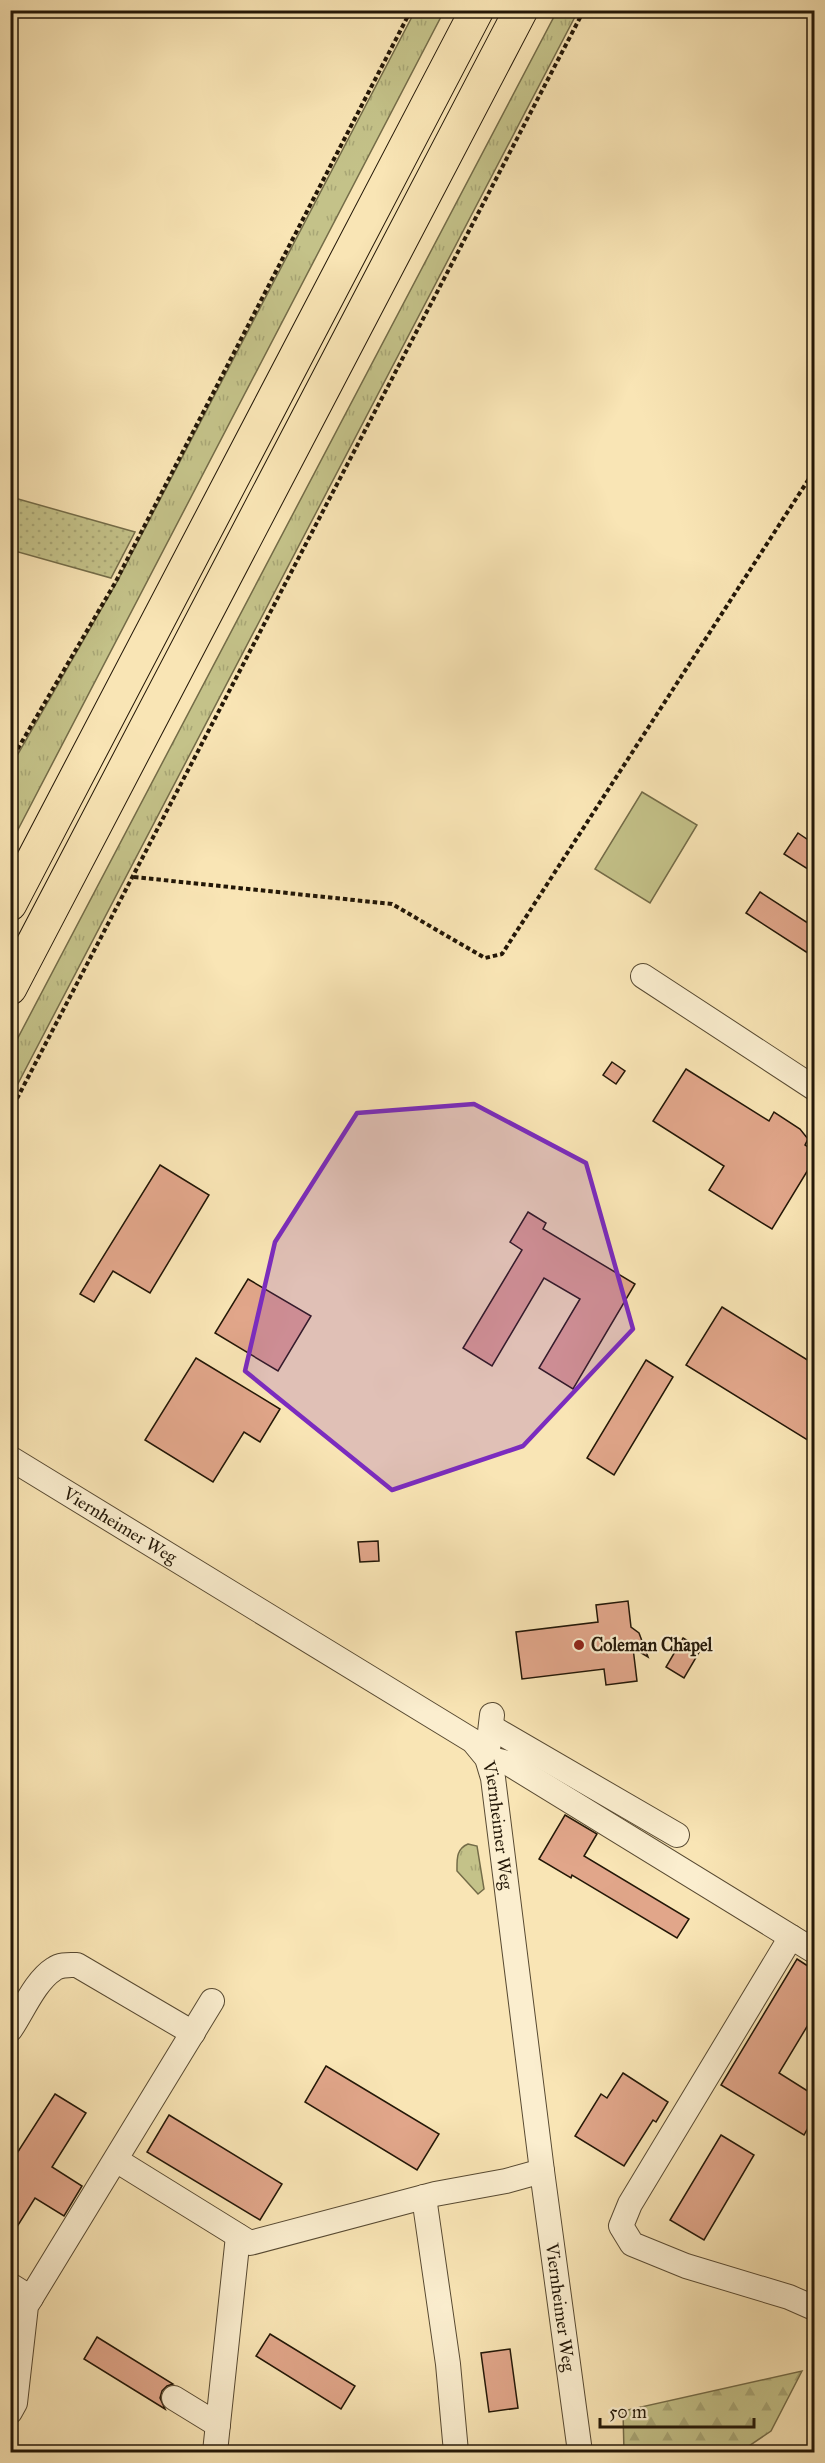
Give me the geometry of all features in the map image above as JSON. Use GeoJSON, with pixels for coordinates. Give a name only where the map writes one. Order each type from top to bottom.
{"type":"FeatureCollection","features":[{"type":"Feature","properties":{"kind":"highway"},"geometry":{"type":"LineString","coordinates":[[10,904],[477,10]]}},
{"type":"Feature","properties":{"kind":"highway"},"geometry":{"type":"LineString","coordinates":[[10,988],[521,10]]}},
{"type":"Feature","properties":{"kind":"street"},"geometry":{"type":"LineString","coordinates":[[644,976],[814,1088]]}},
{"type":"Feature","properties":{"kind":"street","name":"Viernheimer Weg"},"geometry":{"type":"LineString","coordinates":[[10,1458],[473,1741],[487,1758],[493,1778],[580,2452]]}},
{"type":"Feature","properties":{"kind":"street"},"geometry":{"type":"LineString","coordinates":[[677,1835],[492,1721],[487,1758],[508,1763],[814,1951]]}},
{"type":"Feature","properties":{"kind":"street"},"geometry":{"type":"LineString","coordinates":[[791,1937],[630,2204],[621,2226],[632,2244],[686,2266],[789,2296],[814,2308]]}},
{"type":"Feature","properties":{"kind":"street"},"geometry":{"type":"LineString","coordinates":[[10,2030],[42,1980],[54,1969],[65,1965],[77,1965],[193,2034]]}},
{"type":"Feature","properties":{"kind":"street"},"geometry":{"type":"LineString","coordinates":[[10,2412],[15,2403],[14,2384],[26,2306],[212,2001]]}},
{"type":"Feature","properties":{"kind":"street"},"geometry":{"type":"LineString","coordinates":[[116,2160],[250,2243],[424,2197],[506,2181],[542,2171]]}},
{"type":"Feature","properties":{"kind":"street"},"geometry":{"type":"LineString","coordinates":[[424,2197],[448,2364],[456,2452]]}},
{"type":"Feature","properties":{"kind":"street"},"geometry":{"type":"LineString","coordinates":[[215,2452],[238,2236]]}},
{"type":"Feature","properties":{"kind":"street"},"geometry":{"type":"LineString","coordinates":[[10,2285],[31,2298]]}},
{"type":"Feature","properties":{"kind":"street"},"geometry":{"type":"LineString","coordinates":[[174,2398],[218,2426]]}},
{"type":"Feature","properties":{"kind":"path"},"geometry":{"type":"LineString","coordinates":[[10,762],[115,583],[411,10]]}},
{"type":"Feature","properties":{"kind":"path"},"geometry":{"type":"LineString","coordinates":[[10,1112],[584,10]]}},
{"type":"Feature","properties":{"kind":"path"},"geometry":{"type":"LineString","coordinates":[[134,877],[392,904],[485,958],[502,954],[814,471]]}},
{"type":"Feature","properties":{"kind":"highlighted area"},"geometry":{"type":"Polygon","coordinates":[[[474,1104],[586,1163],[633,1329],[523,1446],[392,1490],[245,1371],[275,1242],[357,1113],[474,1104]]]}},
{"type":"Feature","properties":{"kind":"green space"},"geometry":{"type":"Polygon","coordinates":[[[415,11],[444,11],[11,843],[11,766],[117,582],[415,11]]]}},
{"type":"Feature","properties":{"kind":"green space"},"geometry":{"type":"Polygon","coordinates":[[[557,11],[578,11],[11,1097],[11,1051],[557,11]]]}},
{"type":"Feature","properties":{"kind":"green space"},"geometry":{"type":"Polygon","coordinates":[[[11,497],[135,532],[111,578],[11,550],[11,497]]]}},
{"type":"Feature","properties":{"kind":"green space"},"geometry":{"type":"Polygon","coordinates":[[[642,792],[697,825],[650,903],[595,869],[642,792]]]}},
{"type":"Feature","properties":{"kind":"green space"},"geometry":{"type":"Polygon","coordinates":[[[468,1844],[477,1846],[484,1889],[478,1894],[457,1871],[459,1852],[468,1844]]]}},
{"type":"Feature","properties":{"kind":"green space"},"geometry":{"type":"Polygon","coordinates":[[[802,2371],[771,2431],[740,2452],[624,2452],[623,2411],[802,2371]]]}},
{"type":"Feature","properties":{"kind":"building"},"geometry":{"type":"Polygon","coordinates":[[[798,833],[814,844],[814,873],[784,854],[798,833]]]}},
{"type":"Feature","properties":{"kind":"building"},"geometry":{"type":"Polygon","coordinates":[[[760,892],[814,927],[814,957],[746,913],[760,892]]]}},
{"type":"Feature","properties":{"kind":"building"},"geometry":{"type":"Polygon","coordinates":[[[612,1062],[625,1071],[616,1084],[603,1075],[612,1062]]]}},
{"type":"Feature","properties":{"kind":"building"},"geometry":{"type":"Polygon","coordinates":[[[686,1069],[769,1121],[774,1112],[800,1129],[808,1139],[805,1145],[814,1151],[814,1160],[772,1229],[709,1190],[724,1166],[653,1121],[686,1069]]]}},
{"type":"Feature","properties":{"kind":"building"},"geometry":{"type":"Polygon","coordinates":[[[160,1165],[209,1195],[150,1293],[113,1271],[94,1302],[80,1294],[160,1165]]]}},
{"type":"Feature","properties":{"kind":"building"},"geometry":{"type":"Polygon","coordinates":[[[528,1212],[546,1223],[543,1229],[635,1284],[573,1389],[539,1368],[580,1299],[544,1278],[492,1366],[463,1348],[522,1250],[510,1242],[528,1212]]]}},
{"type":"Feature","properties":{"kind":"building"},"geometry":{"type":"Polygon","coordinates":[[[248,1279],[311,1316],[278,1371],[215,1333],[248,1279]]]}},
{"type":"Feature","properties":{"kind":"building"},"geometry":{"type":"Polygon","coordinates":[[[722,1307],[814,1364],[814,1444],[686,1365],[722,1307]]]}},
{"type":"Feature","properties":{"kind":"building"},"geometry":{"type":"Polygon","coordinates":[[[196,1358],[280,1409],[260,1442],[244,1432],[213,1482],[145,1440],[196,1358]]]}},
{"type":"Feature","properties":{"kind":"building"},"geometry":{"type":"Polygon","coordinates":[[[646,1360],[673,1377],[614,1475],[587,1458],[646,1360]]]}},
{"type":"Feature","properties":{"kind":"building"},"geometry":{"type":"Polygon","coordinates":[[[378,1541],[379,1561],[360,1562],[358,1542],[378,1541]]]}},
{"type":"Feature","properties":{"kind":"building","name":"Coleman Chapel"},"geometry":{"type":"Polygon","coordinates":[[[628,1601],[631,1627],[639,1633],[648,1657],[633,1648],[637,1681],[606,1685],[604,1669],[522,1679],[516,1632],[598,1622],[596,1605],[628,1601]]]}},
{"type":"Feature","properties":{"kind":"building"},"geometry":{"type":"Polygon","coordinates":[[[683,1638],[701,1649],[684,1678],[666,1667],[683,1638]]]}},
{"type":"Feature","properties":{"kind":"building"},"geometry":{"type":"Polygon","coordinates":[[[565,1815],[597,1834],[584,1856],[689,1919],[677,1938],[572,1875],[571,1878],[539,1859],[565,1815]]]}},
{"type":"Feature","properties":{"kind":"building"},"geometry":{"type":"Polygon","coordinates":[[[797,1959],[814,1970],[814,2015],[779,2073],[814,2095],[814,2117],[804,2135],[721,2085],[797,1959]]]}},
{"type":"Feature","properties":{"kind":"building"},"geometry":{"type":"Polygon","coordinates":[[[326,2066],[439,2134],[417,2170],[305,2102],[326,2066]]]}},
{"type":"Feature","properties":{"kind":"building"},"geometry":{"type":"Polygon","coordinates":[[[623,2073],[668,2102],[656,2122],[653,2120],[624,2166],[575,2136],[601,2094],[607,2098],[623,2073]]]}},
{"type":"Feature","properties":{"kind":"building"},"geometry":{"type":"Polygon","coordinates":[[[55,2094],[86,2113],[52,2167],[82,2186],[64,2216],[35,2198],[10,2238],[10,2164],[55,2094]]]}},
{"type":"Feature","properties":{"kind":"building"},"geometry":{"type":"Polygon","coordinates":[[[169,2115],[282,2184],[260,2220],[147,2152],[169,2115]]]}},
{"type":"Feature","properties":{"kind":"building"},"geometry":{"type":"Polygon","coordinates":[[[721,2135],[754,2155],[704,2240],[670,2220],[721,2135]]]}},
{"type":"Feature","properties":{"kind":"building"},"geometry":{"type":"Polygon","coordinates":[[[270,2334],[355,2386],[341,2409],[256,2356],[270,2334]]]}},
{"type":"Feature","properties":{"kind":"building"},"geometry":{"type":"Polygon","coordinates":[[[97,2337],[173,2384],[162,2391],[160,2398],[165,2409],[84,2359],[97,2337]]]}},
{"type":"Feature","properties":{"kind":"building"},"geometry":{"type":"Polygon","coordinates":[[[510,2349],[518,2408],[489,2412],[481,2353],[510,2349]]]}},
{"type":"Feature","properties":{"kind":"place","name":"Coleman Chapel"},"geometry":{"type":"Point","coordinates":[579,1645]}}]}
